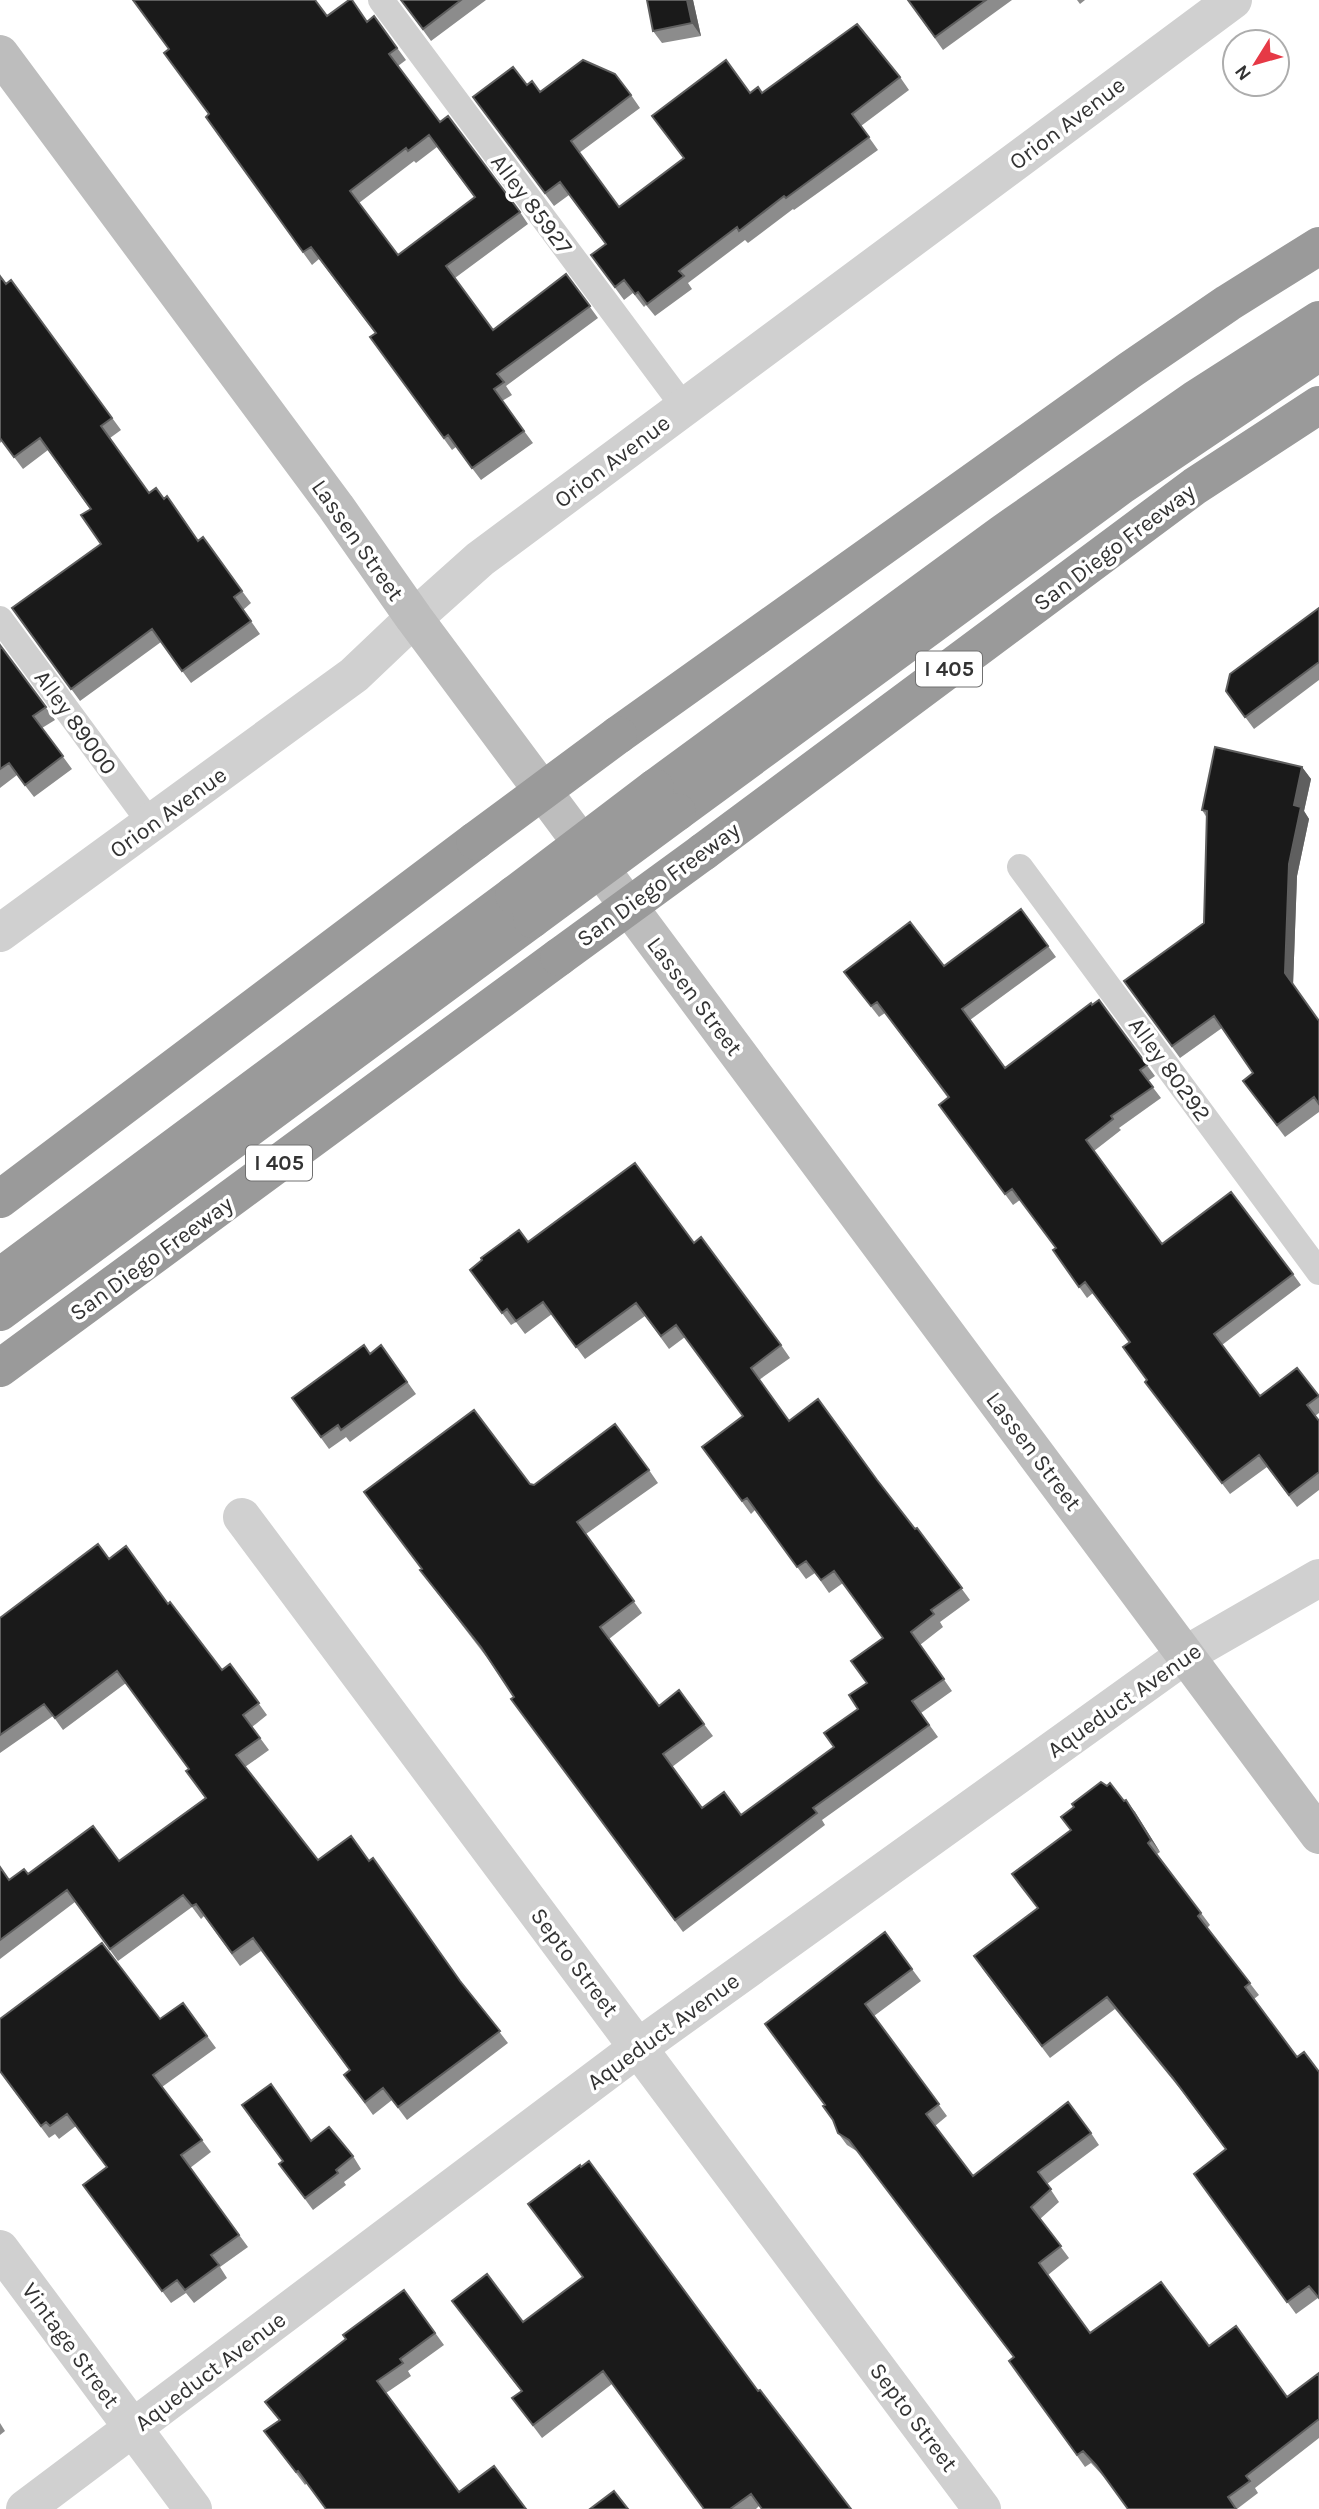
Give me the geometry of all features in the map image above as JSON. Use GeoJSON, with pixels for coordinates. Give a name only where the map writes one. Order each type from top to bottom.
{"type":"FeatureCollection","features":[{"type":"Feature","properties":{"kind":"highway"},"geometry":{"type":"LineString","coordinates":[[0,1199],[618,735],[1119,377],[1228,303],[1319,246]]}},
{"type":"Feature","properties":{"kind":"highway"},"geometry":{"type":"LineString","coordinates":[[0,1312],[523,907],[666,800],[1003,533],[1194,400],[1319,320]]}},
{"type":"Feature","properties":{"kind":"highway"},"geometry":{"type":"LineString","coordinates":[[666,800],[1319,352]]}},
{"type":"Feature","properties":{"kind":"highway","name":"San Diego Freeway"},"geometry":{"type":"LineString","coordinates":[[0,1368],[703,852],[1195,486],[1319,405]]}},
{"type":"Feature","properties":{"kind":"highway"},"geometry":{"type":"LineString","coordinates":[[0,1277],[523,907]]}},
{"type":"Feature","properties":{"kind":"main road","name":"Lassen Street"},"geometry":{"type":"LineString","coordinates":[[0,54],[336,507],[414,618],[1319,1835]]}},
{"type":"Feature","properties":{"kind":"street","name":"Orion Avenue"},"geometry":{"type":"LineString","coordinates":[[0,933],[354,676],[480,559],[1233,0]]}},
{"type":"Feature","properties":{"kind":"street","name":"Septo Street"},"geometry":{"type":"LineString","coordinates":[[242,1517],[982,2509]]}},
{"type":"Feature","properties":{"kind":"street","name":"Aqueduct Avenue"},"geometry":{"type":"LineString","coordinates":[[25,2509],[639,2047],[1185,1655],[1319,1578]]}},
{"type":"Feature","properties":{"kind":"street","name":"Vintage Street"},"geometry":{"type":"LineString","coordinates":[[0,2249],[193,2509]]}},
{"type":"Feature","properties":{"kind":"lane","name":"Alley 85927"},"geometry":{"type":"LineString","coordinates":[[381,0],[684,407]]}},
{"type":"Feature","properties":{"kind":"lane","name":"Alley 89000"},"geometry":{"type":"LineString","coordinates":[[0,619],[151,824]]}},
{"type":"Feature","properties":{"kind":"lane","name":"Alley 80292"},"geometry":{"type":"LineString","coordinates":[[1020,867],[1319,1272]]}},
{"type":"Feature","properties":{"kind":"building"},"geometry":{"type":"Polygon","coordinates":[[[133,0],[315,0],[327,16],[352,0],[367,22],[374,16],[397,48],[389,54],[440,122],[448,116],[520,212],[446,266],[493,330],[566,274],[590,306],[497,374],[504,382],[494,389],[524,431],[472,468],[448,435],[444,438],[370,337],[376,333],[311,247],[303,252],[206,117],[209,114],[164,53],[169,49],[133,0]],[[429,135],[408,151],[406,148],[350,191],[398,255],[475,197],[429,135]]]}},
{"type":"Feature","properties":{"kind":"building"},"geometry":{"type":"Polygon","coordinates":[[[401,0],[461,0],[423,29],[401,0]]]}},
{"type":"Feature","properties":{"kind":"building"},"geometry":{"type":"Polygon","coordinates":[[[647,0],[687,0],[692,23],[653,31],[647,0]]]}},
{"type":"Feature","properties":{"kind":"building"},"geometry":{"type":"Polygon","coordinates":[[[908,0],[986,0],[935,37],[908,0]]]}},
{"type":"Feature","properties":{"kind":"building"},"geometry":{"type":"Polygon","coordinates":[[[857,24],[900,77],[852,114],[869,137],[739,231],[737,227],[679,271],[684,276],[647,304],[624,280],[615,287],[591,255],[606,244],[560,182],[545,193],[473,97],[513,67],[527,85],[532,81],[540,92],[583,60],[615,74],[631,95],[571,141],[619,207],[684,158],[652,116],[726,60],[750,93],[758,87],[762,93],[857,24]]]}},
{"type":"Feature","properties":{"kind":"building"},"geometry":{"type":"Polygon","coordinates":[[[0,276],[6,284],[11,280],[112,418],[101,426],[149,493],[156,488],[164,499],[167,496],[198,541],[203,537],[242,591],[234,597],[251,621],[182,671],[152,629],[71,689],[12,608],[101,544],[81,515],[91,509],[40,438],[14,457],[0,438],[0,276]]]}},
{"type":"Feature","properties":{"kind":"building"},"geometry":{"type":"Polygon","coordinates":[[[1319,608],[1319,662],[1245,717],[1226,691],[1230,674],[1319,608]]]}},
{"type":"Feature","properties":{"kind":"building"},"geometry":{"type":"Polygon","coordinates":[[[0,645],[46,707],[33,716],[63,756],[25,785],[9,763],[0,769],[0,645]]]}},
{"type":"Feature","properties":{"kind":"building"},"geometry":{"type":"Polygon","coordinates":[[[1215,747],[1302,767],[1294,805],[1301,807],[1289,864],[1285,973],[1319,1021],[1319,1104],[1314,1097],[1277,1125],[1243,1081],[1253,1073],[1214,1016],[1172,1046],[1124,981],[1204,923],[1207,811],[1202,810],[1215,747]]]}},
{"type":"Feature","properties":{"kind":"building"},"geometry":{"type":"Polygon","coordinates":[[[1021,909],[1048,946],[962,1009],[1005,1068],[1091,1003],[1092,1005],[1099,1000],[1147,1065],[1140,1070],[1153,1087],[1111,1116],[1113,1119],[1086,1140],[1162,1244],[1231,1192],[1293,1274],[1214,1334],[1260,1396],[1297,1368],[1319,1396],[1307,1405],[1319,1421],[1319,1472],[1289,1495],[1259,1455],[1222,1483],[1145,1382],[1147,1380],[1123,1347],[1130,1342],[1085,1282],[1079,1287],[1053,1250],[1056,1248],[1012,1189],[1005,1194],[939,1105],[949,1097],[877,1002],[871,1006],[844,972],[910,922],[944,966],[1021,909]]]}},
{"type":"Feature","properties":{"kind":"building"},"geometry":{"type":"Polygon","coordinates":[[[635,1163],[694,1243],[701,1237],[781,1345],[751,1368],[789,1421],[818,1399],[877,1480],[962,1588],[931,1610],[934,1614],[911,1632],[944,1679],[912,1701],[929,1725],[813,1808],[817,1813],[675,1920],[511,1699],[514,1697],[481,1647],[420,1570],[422,1569],[364,1492],[474,1410],[530,1484],[534,1485],[615,1424],[649,1470],[577,1522],[634,1601],[600,1627],[659,1706],[679,1690],[704,1724],[663,1754],[702,1808],[724,1792],[741,1815],[834,1747],[824,1733],[858,1709],[849,1695],[867,1683],[851,1661],[883,1638],[834,1571],[821,1580],[806,1561],[797,1567],[747,1498],[742,1501],[702,1447],[743,1416],[676,1325],[661,1336],[636,1303],[576,1347],[543,1302],[516,1321],[507,1309],[502,1313],[470,1270],[481,1258],[519,1230],[528,1242],[635,1163]]]}},
{"type":"Feature","properties":{"kind":"building"},"geometry":{"type":"Polygon","coordinates":[[[364,1345],[370,1354],[381,1345],[407,1382],[341,1430],[338,1425],[321,1437],[292,1398],[364,1345]]]}},
{"type":"Feature","properties":{"kind":"building"},"geometry":{"type":"Polygon","coordinates":[[[98,1544],[109,1559],[126,1546],[168,1604],[170,1602],[222,1670],[230,1664],[259,1703],[243,1715],[260,1738],[236,1755],[318,1860],[351,1836],[369,1861],[373,1858],[460,1981],[500,2031],[398,2107],[383,2088],[365,2102],[344,2075],[350,2070],[253,1938],[232,1953],[196,1904],[192,1906],[183,1895],[110,1949],[67,1890],[0,1940],[0,1867],[9,1880],[24,1869],[28,1874],[93,1826],[119,1861],[206,1798],[186,1771],[189,1769],[117,1671],[55,1718],[44,1704],[0,1735],[0,1618],[98,1544]]]}},
{"type":"Feature","properties":{"kind":"building"},"geometry":{"type":"Polygon","coordinates":[[[1101,1782],[1107,1786],[1110,1783],[1124,1801],[1126,1800],[1151,1840],[1148,1843],[1201,1913],[1198,1916],[1250,1983],[1245,1987],[1297,2057],[1304,2052],[1319,2072],[1319,2298],[1309,2286],[1287,2302],[1194,2174],[1226,2149],[1107,1997],[1042,2046],[974,1956],[1038,1908],[1012,1874],[1071,1830],[1061,1817],[1074,1807],[1072,1804],[1101,1782]]]}},
{"type":"Feature","properties":{"kind":"building"},"geometry":{"type":"Polygon","coordinates":[[[885,1932],[912,1969],[865,2004],[939,2104],[926,2114],[973,2176],[1068,2102],[1091,2133],[1038,2172],[1051,2189],[1031,2207],[1061,2246],[1039,2263],[1090,2333],[1161,2282],[1209,2346],[1236,2326],[1287,2397],[1319,2373],[1319,2419],[1246,2476],[1250,2481],[1228,2497],[1236,2509],[1128,2509],[1083,2451],[1077,2455],[1009,2361],[1014,2357],[849,2140],[838,2133],[823,2106],[825,2105],[765,2024],[885,1932]]]}},
{"type":"Feature","properties":{"kind":"building"},"geometry":{"type":"Polygon","coordinates":[[[102,1943],[160,2019],[183,2003],[207,2036],[153,2075],[202,2140],[181,2155],[239,2235],[211,2255],[219,2265],[185,2290],[177,2280],[162,2291],[83,2185],[107,2167],[67,2114],[50,2126],[46,2122],[41,2126],[0,2071],[0,2019],[102,1943]]]}},
{"type":"Feature","properties":{"kind":"building"},"geometry":{"type":"Polygon","coordinates":[[[271,2084],[311,2141],[329,2127],[353,2156],[336,2170],[338,2173],[305,2198],[279,2164],[283,2161],[242,2105],[271,2084]]]}},
{"type":"Feature","properties":{"kind":"building"},"geometry":{"type":"Polygon","coordinates":[[[589,2161],[758,2391],[760,2390],[851,2509],[762,2509],[751,2494],[730,2509],[704,2509],[603,2371],[533,2425],[512,2398],[522,2391],[452,2301],[487,2274],[523,2322],[583,2277],[528,2204],[589,2161]]]}},
{"type":"Feature","properties":{"kind":"building"},"geometry":{"type":"Polygon","coordinates":[[[404,2290],[435,2333],[400,2359],[403,2363],[377,2381],[459,2492],[494,2466],[526,2509],[326,2509],[264,2431],[280,2420],[265,2402],[346,2339],[343,2335],[404,2290]]]}},
{"type":"Feature","properties":{"kind":"building"},"geometry":{"type":"Polygon","coordinates":[[[614,2491],[628,2509],[590,2509],[614,2491]]]}}]}
